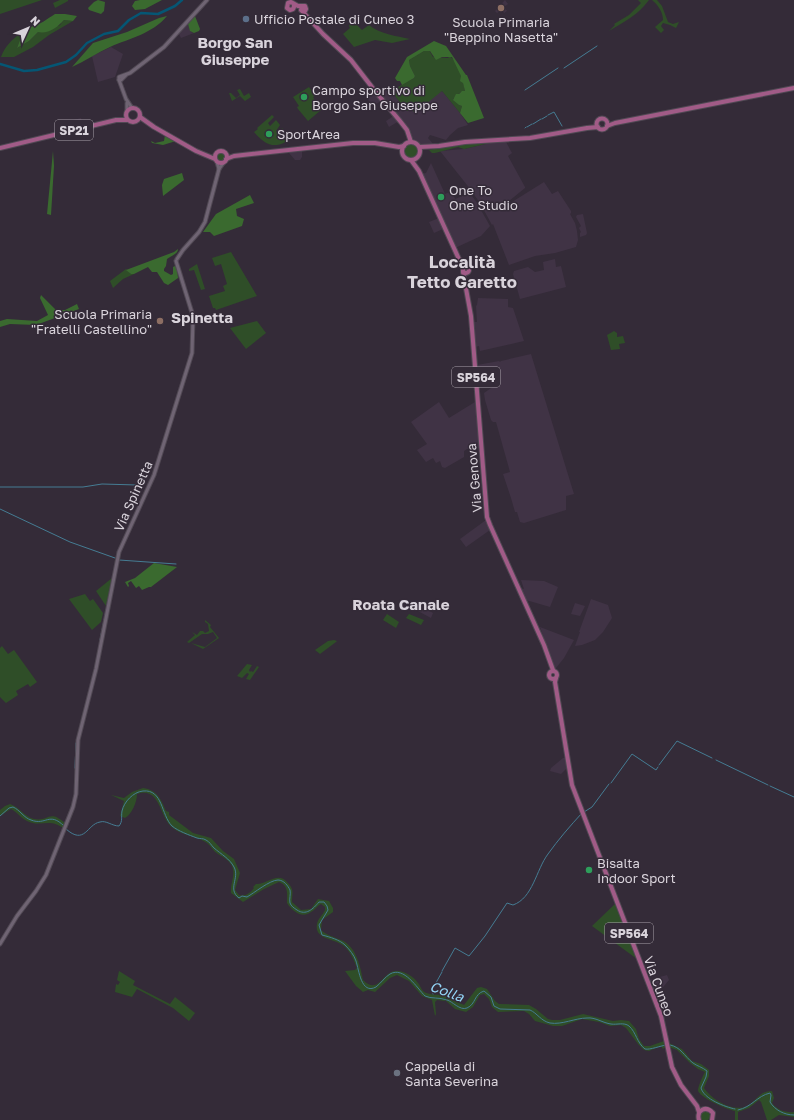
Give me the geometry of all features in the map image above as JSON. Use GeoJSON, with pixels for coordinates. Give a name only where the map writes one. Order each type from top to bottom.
{"type":"FeatureCollection","features":[{"type":"Feature","properties":{"kind":"main road"},"geometry":{"type":"LineString","coordinates":[[207,0],[164,47],[121,79],[121,85],[126,99],[132,108],[138,111],[140,117],[154,127],[197,151],[208,155],[220,163],[234,156],[353,143],[375,143],[397,149],[402,152],[406,158],[411,160],[419,171]]}},
{"type":"Feature","properties":{"kind":"main road"},"geometry":{"type":"LineString","coordinates":[[291,3],[303,9],[323,34],[347,55],[403,125],[411,142]]}},
{"type":"Feature","properties":{"kind":"main road"},"geometry":{"type":"LineString","coordinates":[[606,124],[794,88]]}},
{"type":"Feature","properties":{"kind":"main road"},"geometry":{"type":"LineString","coordinates":[[126,99],[127,120],[132,123],[141,122],[154,127]]}},
{"type":"Feature","properties":{"kind":"main road"},"geometry":{"type":"LineString","coordinates":[[126,112],[132,108]]}},
{"type":"Feature","properties":{"kind":"main road","name":"SP21"},"geometry":{"type":"LineString","coordinates":[[116,120],[126,112]]}},
{"type":"Feature","properties":{"kind":"main road"},"geometry":{"type":"LineString","coordinates":[[136,122],[140,117]]}},
{"type":"Feature","properties":{"kind":"main road"},"geometry":{"type":"LineString","coordinates":[[597,125],[598,120],[601,119],[606,124]]}},
{"type":"Feature","properties":{"kind":"main road","name":"SP21"},"geometry":{"type":"LineString","coordinates":[[0,148],[116,120],[127,120]]}},
{"type":"Feature","properties":{"kind":"main road"},"geometry":{"type":"LineString","coordinates":[[597,125],[603,129],[606,124]]}},
{"type":"Feature","properties":{"kind":"main road"},"geometry":{"type":"LineString","coordinates":[[402,152],[407,138],[403,125]]}},
{"type":"Feature","properties":{"kind":"main road"},"geometry":{"type":"LineString","coordinates":[[420,153],[430,148],[439,146],[465,142],[530,138],[597,125]]}},
{"type":"Feature","properties":{"kind":"main road"},"geometry":{"type":"LineString","coordinates":[[386,146],[399,147],[411,142],[416,143],[420,147],[430,148]]}},
{"type":"Feature","properties":{"kind":"main road"},"geometry":{"type":"LineString","coordinates":[[419,171],[417,158],[420,153],[420,147]]}},
{"type":"Feature","properties":{"kind":"main road"},"geometry":{"type":"LineString","coordinates":[[208,155],[216,154],[220,151],[234,156]]}},
{"type":"Feature","properties":{"kind":"main road"},"geometry":{"type":"LineString","coordinates":[[225,161],[226,153]]}},
{"type":"Feature","properties":{"kind":"main road"},"geometry":{"type":"LineString","coordinates":[[216,154],[216,161],[219,169]]}},
{"type":"Feature","properties":{"kind":"main road"},"geometry":{"type":"LineString","coordinates":[[411,160],[417,158]]}},
{"type":"Feature","properties":{"kind":"main road","name":"Via Spinetta"},"geometry":{"type":"LineString","coordinates":[[0,944],[17,916],[46,876],[74,807],[77,783],[78,740],[94,678],[121,546],[147,495],[190,362],[193,341],[192,318],[177,260],[205,222],[219,169],[225,161]]}},
{"type":"Feature","properties":{"kind":"main road","name":"Via Genova"},"geometry":{"type":"LineString","coordinates":[[419,171],[464,270],[464,278],[471,316],[487,517],[544,646],[552,671]]}},
{"type":"Feature","properties":{"kind":"main road","name":"SP564"},"geometry":{"type":"LineString","coordinates":[[552,671],[557,673],[554,680],[549,676],[552,671]]}},
{"type":"Feature","properties":{"kind":"main road","name":"Via Cuneo"},"geometry":{"type":"LineString","coordinates":[[554,680],[572,785],[653,996],[660,1016],[669,1058],[676,1077],[701,1110]]}},
{"type":"Feature","properties":{"kind":"main road","name":"SP564"},"geometry":{"type":"LineString","coordinates":[[701,1110],[707,1109],[711,1111],[713,1114],[712,1120]]}},
{"type":"Feature","properties":{"kind":"main road"},"geometry":{"type":"LineString","coordinates":[[699,1120],[698,1115],[701,1110]]}},
{"type":"Feature","properties":{"kind":"shaded area","name":"Scuola Primaria \"Beppino Nasetta\""},"geometry":{"type":"Polygon","coordinates":[[[505,0],[508,4],[504,7],[507,11],[504,13],[502,10],[497,13],[495,11],[505,0]]]}},
{"type":"Feature","properties":{"kind":"shaded area"},"geometry":{"type":"Polygon","coordinates":[[[188,24],[191,32],[194,33],[181,38],[179,34],[188,24]]]}},
{"type":"Feature","properties":{"kind":"shaded area"},"geometry":{"type":"Polygon","coordinates":[[[111,47],[123,54],[115,77],[98,82],[92,56],[111,47]]]}},
{"type":"Feature","properties":{"kind":"shaded area"},"geometry":{"type":"Polygon","coordinates":[[[385,89],[389,93],[391,91],[407,111],[442,91],[468,125],[458,128],[446,140],[430,135],[428,138],[434,145],[421,146],[411,137],[380,94],[385,89]]]}},
{"type":"Feature","properties":{"kind":"shaded area"},"geometry":{"type":"Polygon","coordinates":[[[374,91],[381,101],[373,106],[366,97],[374,91]]]}},
{"type":"Feature","properties":{"kind":"shaded area"},"geometry":{"type":"Polygon","coordinates":[[[395,115],[399,121],[389,127],[386,121],[395,115]]]}},
{"type":"Feature","properties":{"kind":"shaded area"},"geometry":{"type":"Polygon","coordinates":[[[81,118],[83,126],[69,130],[66,122],[81,118]]]}},
{"type":"Feature","properties":{"kind":"shaded area"},"geometry":{"type":"Polygon","coordinates":[[[494,142],[506,142],[512,153],[508,156],[525,187],[509,201],[507,205],[544,182],[552,194],[558,191],[571,211],[570,214],[577,231],[578,240],[576,247],[555,253],[535,256],[509,265],[493,224],[492,225],[480,203],[467,185],[440,151],[464,149],[494,142]]]}},
{"type":"Feature","properties":{"kind":"shaded area"},"geometry":{"type":"Polygon","coordinates":[[[302,150],[302,157],[300,160],[295,160],[289,153],[289,151],[302,150]]]}},
{"type":"Feature","properties":{"kind":"shaded area"},"geometry":{"type":"Polygon","coordinates":[[[431,163],[445,194],[452,191],[455,199],[470,193],[477,203],[490,226],[481,236],[455,248],[421,174],[426,173],[431,163]]]}},
{"type":"Feature","properties":{"kind":"shaded area"},"geometry":{"type":"Polygon","coordinates":[[[583,214],[587,233],[586,235],[580,237],[581,232],[579,228],[581,226],[576,217],[577,215],[583,214]]]}},
{"type":"Feature","properties":{"kind":"shaded area"},"geometry":{"type":"Polygon","coordinates":[[[439,218],[443,229],[434,233],[429,222],[439,218]]]}},
{"type":"Feature","properties":{"kind":"shaded area"},"geometry":{"type":"Polygon","coordinates":[[[555,259],[556,267],[561,266],[566,287],[520,299],[513,274],[514,271],[528,267],[535,272],[544,270],[543,262],[555,259]]]}},
{"type":"Feature","properties":{"kind":"shaded area"},"geometry":{"type":"Polygon","coordinates":[[[478,298],[508,299],[508,307],[513,308],[524,341],[480,351],[479,346],[475,347],[473,322],[477,322],[476,306],[478,298]]]}},
{"type":"Feature","properties":{"kind":"shaded area"},"geometry":{"type":"Polygon","coordinates":[[[531,354],[574,494],[566,496],[566,510],[524,523],[520,522],[517,512],[515,512],[503,474],[510,472],[496,422],[491,420],[485,400],[484,393],[494,386],[492,380],[484,382],[483,375],[478,376],[477,365],[500,362],[531,354]]]}},
{"type":"Feature","properties":{"kind":"shaded area"},"geometry":{"type":"Polygon","coordinates":[[[439,402],[449,418],[475,402],[477,419],[479,448],[467,449],[464,451],[464,457],[445,468],[442,467],[440,461],[436,463],[433,458],[426,462],[417,450],[427,444],[411,422],[439,402]]]}},
{"type":"Feature","properties":{"kind":"shaded area"},"geometry":{"type":"Polygon","coordinates":[[[486,520],[490,530],[466,547],[460,539],[486,520]]]}},
{"type":"Feature","properties":{"kind":"shaded area"},"geometry":{"type":"Polygon","coordinates":[[[521,580],[544,581],[558,587],[550,607],[526,600],[521,588],[524,589],[521,580]]]}},
{"type":"Feature","properties":{"kind":"shaded area"},"geometry":{"type":"Polygon","coordinates":[[[591,599],[608,605],[612,618],[603,632],[595,640],[575,646],[579,632],[591,599]]]}},
{"type":"Feature","properties":{"kind":"shaded area"},"geometry":{"type":"Polygon","coordinates":[[[575,603],[585,606],[580,616],[571,614],[575,603]]]}},
{"type":"Feature","properties":{"kind":"shaded area"},"geometry":{"type":"Polygon","coordinates":[[[421,606],[433,613],[431,618],[416,610],[421,606]]]}},
{"type":"Feature","properties":{"kind":"shaded area"},"geometry":{"type":"Polygon","coordinates":[[[540,627],[574,640],[564,658],[556,668],[554,668],[540,627]]]}},
{"type":"Feature","properties":{"kind":"shaded area"},"geometry":{"type":"Polygon","coordinates":[[[563,758],[566,758],[567,768],[561,774],[550,771],[551,768],[563,758]]]}},
{"type":"Feature","properties":{"kind":"shaded area"},"geometry":{"type":"Polygon","coordinates":[[[667,975],[669,980],[659,992],[655,994],[649,980],[667,975]]]}},
{"type":"Feature","properties":{"kind":"green space"},"geometry":{"type":"Polygon","coordinates":[[[0,0],[42,0],[0,14],[0,0]]]}},
{"type":"Feature","properties":{"kind":"green space"},"geometry":{"type":"Polygon","coordinates":[[[60,0],[68,1],[55,8],[53,3],[60,0]]]}},
{"type":"Feature","properties":{"kind":"green space"},"geometry":{"type":"Polygon","coordinates":[[[98,0],[105,2],[104,11],[101,14],[89,10],[88,8],[98,0]]]}},
{"type":"Feature","properties":{"kind":"green space"},"geometry":{"type":"Polygon","coordinates":[[[162,0],[145,9],[135,10],[132,6],[135,1],[162,0]]]}},
{"type":"Feature","properties":{"kind":"green space"},"geometry":{"type":"Polygon","coordinates":[[[638,0],[649,0],[626,21],[609,31],[615,25],[614,24],[629,15],[641,3],[638,0]]]}},
{"type":"Feature","properties":{"kind":"green space"},"geometry":{"type":"Polygon","coordinates":[[[652,0],[657,0],[662,6],[668,22],[673,24],[679,22],[676,28],[663,23],[661,26],[664,30],[661,33],[655,27],[663,20],[663,17],[660,9],[652,0]]]}},
{"type":"Feature","properties":{"kind":"green space"},"geometry":{"type":"Polygon","coordinates":[[[55,14],[77,16],[73,21],[64,20],[58,26],[49,31],[38,32],[29,41],[17,48],[20,40],[30,27],[55,14]]]}},
{"type":"Feature","properties":{"kind":"green space"},"geometry":{"type":"Polygon","coordinates":[[[167,16],[148,31],[110,47],[72,67],[93,43],[127,32],[167,16]]]}},
{"type":"Feature","properties":{"kind":"green space"},"geometry":{"type":"Polygon","coordinates":[[[195,16],[200,29],[194,33],[190,31],[188,24],[195,16]]]}},
{"type":"Feature","properties":{"kind":"green space"},"geometry":{"type":"Polygon","coordinates":[[[64,20],[73,21],[49,35],[33,47],[14,57],[1,57],[4,50],[14,38],[20,34],[22,37],[17,48],[29,41],[38,32],[60,25],[64,20]]]}},
{"type":"Feature","properties":{"kind":"green space"},"geometry":{"type":"Polygon","coordinates":[[[351,21],[362,30],[369,25],[383,33],[410,39],[392,43],[375,40],[354,47],[343,34],[350,28],[349,26],[351,21]]]}},
{"type":"Feature","properties":{"kind":"green space"},"geometry":{"type":"Polygon","coordinates":[[[434,41],[446,46],[467,75],[484,118],[468,123],[460,113],[462,106],[453,100],[456,94],[465,91],[463,83],[460,81],[461,76],[452,57],[442,57],[436,60],[430,51],[424,51],[409,60],[415,76],[414,78],[402,85],[400,81],[397,81],[395,78],[407,57],[434,41]]]}},
{"type":"Feature","properties":{"kind":"green space"},"geometry":{"type":"Polygon","coordinates":[[[429,50],[433,57],[448,58],[450,56],[458,68],[462,77],[465,91],[461,92],[453,99],[462,106],[460,113],[442,91],[415,113],[411,109],[407,111],[391,91],[414,78],[415,76],[409,60],[424,51],[429,50]]]}},
{"type":"Feature","properties":{"kind":"green space"},"geometry":{"type":"Polygon","coordinates":[[[261,56],[267,56],[269,60],[264,67],[261,62],[261,56]]]}},
{"type":"Feature","properties":{"kind":"green space"},"geometry":{"type":"Polygon","coordinates":[[[309,87],[321,110],[308,121],[298,109],[297,107],[299,106],[293,97],[309,87]]]}},
{"type":"Feature","properties":{"kind":"green space"},"geometry":{"type":"Polygon","coordinates":[[[240,89],[244,96],[249,93],[251,97],[245,101],[240,96],[232,101],[229,93],[236,98],[240,95],[237,90],[240,89]]]}},
{"type":"Feature","properties":{"kind":"green space"},"geometry":{"type":"Polygon","coordinates":[[[272,115],[274,117],[268,123],[270,126],[276,120],[280,125],[276,131],[279,133],[282,128],[291,138],[286,142],[271,145],[263,141],[254,132],[272,115]]]}},
{"type":"Feature","properties":{"kind":"green space"},"geometry":{"type":"Polygon","coordinates":[[[165,135],[176,141],[163,145],[152,143],[151,141],[155,143],[164,141],[165,135]]]}},
{"type":"Feature","properties":{"kind":"green space"},"geometry":{"type":"Polygon","coordinates":[[[494,142],[464,149],[458,147],[435,153],[432,153],[429,150],[458,144],[494,142]]]}},
{"type":"Feature","properties":{"kind":"green space"},"geometry":{"type":"Polygon","coordinates":[[[408,144],[414,144],[418,148],[418,154],[414,158],[408,158],[404,154],[404,148],[408,144]]]}},
{"type":"Feature","properties":{"kind":"green space"},"geometry":{"type":"Polygon","coordinates":[[[53,151],[54,166],[51,215],[47,214],[53,151]]]}},
{"type":"Feature","properties":{"kind":"green space"},"geometry":{"type":"Polygon","coordinates":[[[219,152],[223,152],[225,153],[225,161],[219,162],[216,159],[216,155],[219,152]]]}},
{"type":"Feature","properties":{"kind":"green space"},"geometry":{"type":"Polygon","coordinates":[[[182,173],[184,180],[163,196],[162,185],[164,179],[182,173]]]}},
{"type":"Feature","properties":{"kind":"green space"},"geometry":{"type":"Polygon","coordinates":[[[250,195],[254,203],[236,209],[237,216],[244,219],[242,226],[214,236],[210,232],[203,232],[216,214],[250,195]]]}},
{"type":"Feature","properties":{"kind":"green space"},"geometry":{"type":"Polygon","coordinates":[[[178,249],[176,254],[167,259],[164,269],[164,271],[171,275],[173,274],[173,267],[177,267],[178,278],[168,285],[164,283],[157,272],[152,272],[148,267],[134,274],[131,274],[126,270],[174,252],[178,249]]]}},
{"type":"Feature","properties":{"kind":"green space"},"geometry":{"type":"Polygon","coordinates":[[[231,252],[257,296],[216,310],[213,308],[209,296],[225,291],[223,286],[227,284],[221,264],[215,266],[212,258],[231,252]]]}},
{"type":"Feature","properties":{"kind":"green space"},"geometry":{"type":"Polygon","coordinates":[[[197,264],[205,289],[201,290],[194,270],[189,271],[189,269],[197,264]]]}},
{"type":"Feature","properties":{"kind":"green space"},"geometry":{"type":"Polygon","coordinates":[[[126,269],[131,274],[134,274],[123,279],[113,288],[110,281],[126,269]]]}},
{"type":"Feature","properties":{"kind":"green space"},"geometry":{"type":"Polygon","coordinates":[[[41,295],[56,310],[65,310],[77,304],[79,309],[36,325],[10,324],[0,327],[0,321],[7,319],[37,321],[48,315],[40,298],[41,295]]]}},
{"type":"Feature","properties":{"kind":"green space"},"geometry":{"type":"Polygon","coordinates":[[[257,321],[266,333],[246,349],[230,328],[257,321]]]}},
{"type":"Feature","properties":{"kind":"green space"},"geometry":{"type":"Polygon","coordinates":[[[614,331],[617,333],[617,337],[623,336],[625,343],[619,344],[620,349],[611,350],[607,335],[614,331]]]}},
{"type":"Feature","properties":{"kind":"green space"},"geometry":{"type":"Polygon","coordinates":[[[154,563],[177,567],[151,587],[142,590],[139,586],[136,588],[131,581],[128,583],[128,587],[125,582],[135,578],[154,563]]]}},
{"type":"Feature","properties":{"kind":"green space"},"geometry":{"type":"Polygon","coordinates":[[[112,578],[106,606],[96,591],[112,578]]]}},
{"type":"Feature","properties":{"kind":"green space"},"geometry":{"type":"Polygon","coordinates":[[[85,594],[90,601],[93,599],[103,613],[101,622],[92,630],[69,599],[85,594]]]}},
{"type":"Feature","properties":{"kind":"green space"},"geometry":{"type":"Polygon","coordinates":[[[387,614],[399,622],[396,628],[383,620],[387,614]]]}},
{"type":"Feature","properties":{"kind":"green space"},"geometry":{"type":"Polygon","coordinates":[[[409,614],[424,620],[421,625],[406,618],[409,614]]]}},
{"type":"Feature","properties":{"kind":"green space"},"geometry":{"type":"Polygon","coordinates":[[[205,620],[211,625],[210,627],[219,638],[203,649],[191,643],[205,647],[217,638],[213,632],[202,634],[189,643],[187,642],[195,635],[192,632],[197,635],[200,631],[205,633],[209,631],[208,624],[205,620]]]}},
{"type":"Feature","properties":{"kind":"green space"},"geometry":{"type":"Polygon","coordinates":[[[328,641],[337,641],[320,654],[315,650],[328,641]]]}},
{"type":"Feature","properties":{"kind":"green space"},"geometry":{"type":"Polygon","coordinates":[[[2,646],[8,654],[14,650],[37,682],[30,687],[28,684],[16,691],[18,695],[6,703],[0,697],[0,648],[2,646]]]}},
{"type":"Feature","properties":{"kind":"green space"},"geometry":{"type":"Polygon","coordinates":[[[247,664],[252,665],[249,670],[250,672],[253,672],[257,666],[259,667],[250,680],[246,679],[249,674],[247,673],[242,678],[237,676],[247,664]]]}},
{"type":"Feature","properties":{"kind":"green space"},"geometry":{"type":"Polygon","coordinates":[[[143,788],[152,791],[158,796],[166,811],[169,812],[169,815],[193,833],[211,838],[223,851],[234,859],[240,873],[235,890],[239,895],[247,894],[256,884],[279,878],[286,881],[291,887],[292,902],[301,910],[311,909],[318,899],[329,901],[333,908],[333,912],[322,920],[321,930],[328,935],[346,943],[354,951],[359,962],[363,980],[368,984],[373,985],[377,984],[392,972],[400,971],[406,973],[419,984],[425,993],[447,996],[445,1001],[437,1000],[435,1002],[435,1016],[432,1000],[422,996],[409,981],[397,975],[390,978],[375,992],[368,990],[363,992],[356,986],[345,971],[355,970],[357,968],[350,953],[340,943],[322,936],[317,929],[319,918],[325,910],[325,907],[321,904],[308,914],[304,915],[298,913],[287,903],[286,888],[279,882],[243,902],[231,893],[233,869],[229,862],[216,853],[207,843],[181,833],[173,828],[168,823],[159,804],[151,795],[145,793],[137,794],[135,804],[130,814],[125,818],[120,816],[124,801],[111,795],[124,798],[132,792],[143,788]]]}},
{"type":"Feature","properties":{"kind":"green space"},"geometry":{"type":"Polygon","coordinates":[[[10,804],[34,819],[43,819],[52,816],[56,817],[66,824],[64,829],[59,825],[50,823],[32,823],[11,809],[0,816],[0,810],[10,804]]]}},
{"type":"Feature","properties":{"kind":"green space"},"geometry":{"type":"Polygon","coordinates":[[[615,904],[637,959],[592,926],[615,904]]]}},
{"type":"Feature","properties":{"kind":"green space"},"geometry":{"type":"Polygon","coordinates":[[[119,971],[135,981],[133,985],[170,1004],[175,997],[195,1013],[189,1021],[173,1008],[137,989],[132,997],[115,992],[116,984],[118,985],[120,982],[117,980],[119,971]]]}},
{"type":"Feature","properties":{"kind":"green space"},"geometry":{"type":"Polygon","coordinates":[[[481,987],[487,989],[495,1001],[499,1004],[529,1005],[548,1019],[552,1020],[560,1020],[583,1014],[613,1021],[629,1021],[636,1029],[639,1039],[644,1046],[650,1046],[664,1041],[665,1047],[663,1049],[661,1046],[649,1051],[644,1050],[626,1028],[621,1025],[610,1026],[599,1022],[582,1019],[562,1026],[553,1026],[535,1021],[524,1011],[498,1012],[492,1007],[489,999],[484,994],[480,995],[473,1007],[466,1012],[455,1009],[446,1001],[448,997],[464,1005],[477,988],[481,987]]]}},
{"type":"Feature","properties":{"kind":"green space"},"geometry":{"type":"Polygon","coordinates":[[[667,1042],[682,1049],[692,1061],[701,1064],[709,1070],[709,1076],[704,1088],[718,1101],[731,1107],[743,1107],[749,1105],[765,1092],[772,1091],[774,1098],[772,1103],[776,1108],[788,1112],[794,1112],[794,1117],[779,1115],[771,1120],[767,1120],[759,1100],[749,1108],[738,1112],[738,1120],[735,1120],[735,1111],[714,1103],[699,1093],[698,1088],[705,1072],[690,1063],[677,1050],[669,1047],[667,1042]]]}},
{"type":"Feature","properties":{"kind":"green space"},"geometry":{"type":"Polygon","coordinates":[[[705,1111],[710,1116],[705,1121],[700,1116],[705,1111]]]}},
{"type":"Feature","properties":{"kind":"waterway"},"geometry":{"type":"LineString","coordinates":[[0,64],[24,71],[37,70],[66,62],[76,55],[87,43],[104,34],[118,31],[129,20],[141,13],[158,14],[175,6],[182,0]]}},
{"type":"Feature","properties":{"kind":"waterway"},"geometry":{"type":"LineString","coordinates":[[564,68],[597,46]]}},
{"type":"Feature","properties":{"kind":"waterway"},"geometry":{"type":"LineString","coordinates":[[525,90],[558,68]]}},
{"type":"Feature","properties":{"kind":"waterway"},"geometry":{"type":"LineString","coordinates":[[548,115],[554,112],[562,126]]}},
{"type":"Feature","properties":{"kind":"waterway"},"geometry":{"type":"LineString","coordinates":[[542,119],[547,116]]}},
{"type":"Feature","properties":{"kind":"waterway"},"geometry":{"type":"LineString","coordinates":[[533,124],[541,119]]}},
{"type":"Feature","properties":{"kind":"waterway"},"geometry":{"type":"LineString","coordinates":[[527,127],[532,124]]}},
{"type":"Feature","properties":{"kind":"waterway"},"geometry":{"type":"LineString","coordinates":[[0,487],[83,487],[102,484],[137,485]]}},
{"type":"Feature","properties":{"kind":"waterway"},"geometry":{"type":"LineString","coordinates":[[0,509],[70,542],[115,558]]}},
{"type":"Feature","properties":{"kind":"waterway"},"geometry":{"type":"LineString","coordinates":[[119,560],[176,564]]}},
{"type":"Feature","properties":{"kind":"waterway"},"geometry":{"type":"LineString","coordinates":[[100,640],[108,601]]}},
{"type":"Feature","properties":{"kind":"waterway"},"geometry":{"type":"LineString","coordinates":[[659,765],[677,741],[712,758]]}},
{"type":"Feature","properties":{"kind":"waterway"},"geometry":{"type":"LineString","coordinates":[[75,768],[76,743]]}},
{"type":"Feature","properties":{"kind":"waterway"},"geometry":{"type":"LineString","coordinates":[[611,783],[632,754],[656,770],[658,767]]}},
{"type":"Feature","properties":{"kind":"waterway"},"geometry":{"type":"LineString","coordinates":[[716,760],[768,785]]}},
{"type":"Feature","properties":{"kind":"waterway"},"geometry":{"type":"LineString","coordinates":[[584,812],[592,807],[609,784]]}},
{"type":"Feature","properties":{"kind":"waterway"},"geometry":{"type":"LineString","coordinates":[[770,786],[794,797]]}},
{"type":"Feature","properties":{"kind":"waterway","name":"Colla"},"geometry":{"type":"LineString","coordinates":[[66,829],[72,834],[82,835],[92,826],[100,822],[119,826],[122,811],[127,801],[136,793],[150,791],[158,798],[168,821],[172,826],[177,830],[197,838],[204,839],[230,862],[234,867],[236,875],[234,891],[239,898],[242,896],[247,897],[267,884],[280,880],[284,882],[290,890],[290,904],[300,912],[309,911],[319,902],[324,902],[328,910],[319,925],[322,935],[340,942],[349,949],[355,959],[364,985],[367,988],[371,989],[376,987],[386,977],[395,972],[405,975],[425,996],[447,1000],[464,1009],[470,1006],[478,994],[484,991],[491,997],[494,1006],[500,1009],[530,1010],[544,1021],[550,1023],[590,1018],[611,1024],[625,1024],[631,1028],[640,1044],[645,1049],[666,1045]]}},
{"type":"Feature","properties":{"kind":"waterway","name":"Colla"},"geometry":{"type":"LineString","coordinates":[[0,816],[9,808],[13,807],[26,818],[31,820],[40,821],[51,819],[64,826]]}},
{"type":"Feature","properties":{"kind":"waterway"},"geometry":{"type":"LineString","coordinates":[[442,971],[455,948],[469,956],[485,936],[507,903],[513,905],[525,896],[534,883],[548,854],[582,813]]}},
{"type":"Feature","properties":{"kind":"waterway"},"geometry":{"type":"LineString","coordinates":[[433,994],[432,990],[442,972]]}},
{"type":"Feature","properties":{"kind":"waterway","name":"Colla"},"geometry":{"type":"LineString","coordinates":[[670,1045],[677,1048],[693,1063],[707,1071],[701,1088],[706,1096],[735,1109]]}},
{"type":"Feature","properties":{"kind":"waterway"},"geometry":{"type":"LineString","coordinates":[[738,1110],[743,1109],[761,1096],[770,1093],[770,1102],[774,1107],[780,1112],[794,1115]]}},
{"type":"Feature","properties":{"kind":"place","name":"Scuola Primaria \"Beppino Nasetta\""},"geometry":{"type":"Point","coordinates":[501,8]}},
{"type":"Feature","properties":{"kind":"place","name":"Ufficio Postale di Cuneo 3"},"geometry":{"type":"Point","coordinates":[246,19]}},
{"type":"Feature","properties":{"kind":"place","name":"Campo sportivo di Borgo San Giuseppe"},"geometry":{"type":"Point","coordinates":[304,97]}},
{"type":"Feature","properties":{"kind":"place","name":"SportArea"},"geometry":{"type":"Point","coordinates":[269,134]}},
{"type":"Feature","properties":{"kind":"place","name":"One To One Studio"},"geometry":{"type":"Point","coordinates":[441,197]}},
{"type":"Feature","properties":{"kind":"place","name":"Scuola Primaria \"Fratelli Castellino\""},"geometry":{"type":"Point","coordinates":[160,321]}},
{"type":"Feature","properties":{"kind":"place","name":"Bisalta Indoor Sport"},"geometry":{"type":"Point","coordinates":[589,870]}},
{"type":"Feature","properties":{"kind":"place","name":"Cappella di Santa Severina"},"geometry":{"type":"Point","coordinates":[397,1073]}},
{"type":"Feature","properties":{"kind":"district","name":"Borgo San Giuseppe"},"geometry":{"type":"Point","coordinates":[235,50]}},
{"type":"Feature","properties":{"kind":"district","name":"Località Tetto Garetto"},"geometry":{"type":"Point","coordinates":[462,271]}},
{"type":"Feature","properties":{"kind":"district","name":"Spinetta"},"geometry":{"type":"Point","coordinates":[202,317]}},
{"type":"Feature","properties":{"kind":"district","name":"Roata Canale"},"geometry":{"type":"Point","coordinates":[401,604]}}]}
